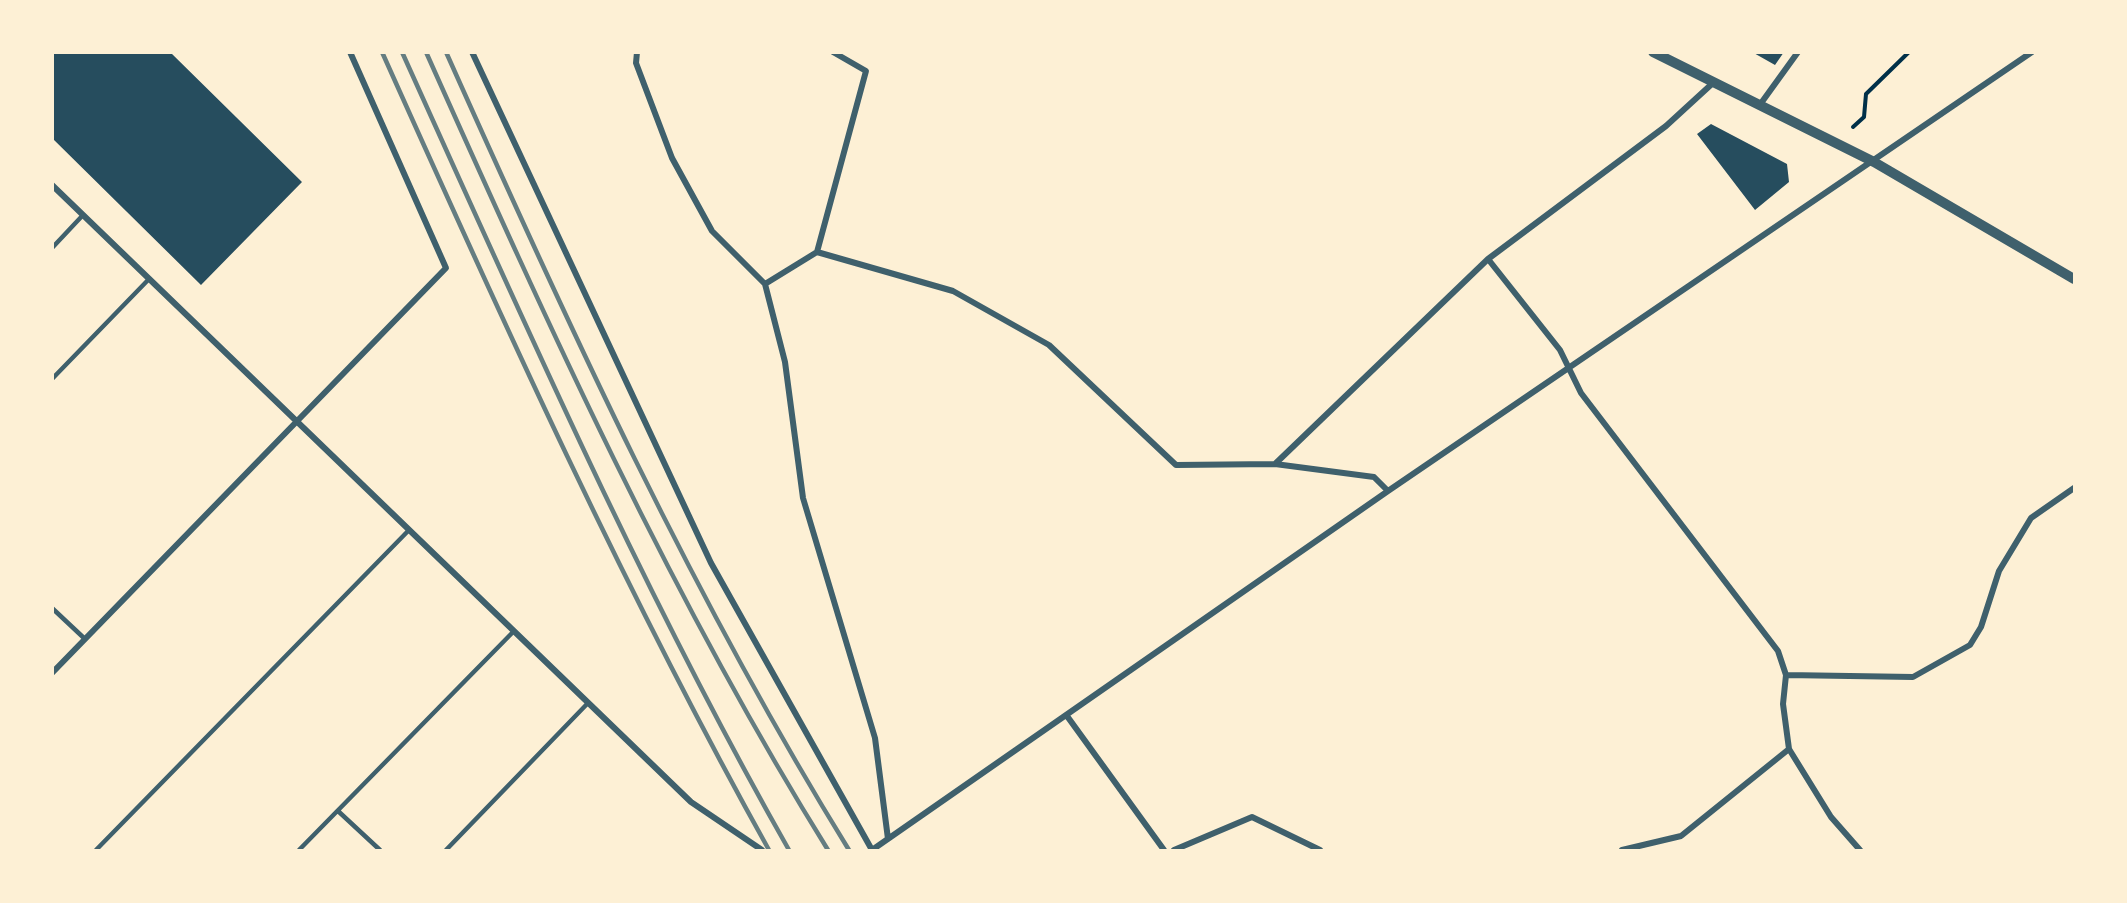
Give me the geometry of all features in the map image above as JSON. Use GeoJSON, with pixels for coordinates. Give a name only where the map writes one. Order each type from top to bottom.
{"type":"FeatureCollection","features":[{"type":"Feature","properties":{"kind":"street"},"geometry":{"type":"LineString","coordinates":[[52,673],[446,268],[350,52]]}},
{"type":"Feature","properties":{"kind":"street"},"geometry":{"type":"LineString","coordinates":[[472,52],[711,563],[872,850],[1388,491],[1874,162],[2032,52]]}},
{"type":"Feature","properties":{"kind":"street"},"geometry":{"type":"LineString","coordinates":[[637,52],[636,63],[672,158],[712,231],[765,284],[785,362],[803,498],[875,738],[888,839]]}},
{"type":"Feature","properties":{"kind":"street"},"geometry":{"type":"LineString","coordinates":[[765,284],[817,252],[866,71],[833,52]]}},
{"type":"Feature","properties":{"kind":"street"},"geometry":{"type":"LineString","coordinates":[[1653,52],[1874,162],[2074,279]]}},
{"type":"Feature","properties":{"kind":"street"},"geometry":{"type":"LineString","coordinates":[[1759,106],[1798,52]]}},
{"type":"Feature","properties":{"kind":"street"},"geometry":{"type":"LineString","coordinates":[[1275,464],[1488,259],[1666,126],[1714,82]]}},
{"type":"Feature","properties":{"kind":"street"},"geometry":{"type":"LineString","coordinates":[[52,185],[691,802],[762,850]]}},
{"type":"Feature","properties":{"kind":"street"},"geometry":{"type":"LineString","coordinates":[[817,252],[954,291],[1049,345],[1176,465],[1275,464],[1374,477],[1388,491]]}},
{"type":"Feature","properties":{"kind":"street"},"geometry":{"type":"LineString","coordinates":[[1488,259],[1560,350],[1581,393],[1778,651],[1786,675],[1783,704],[1789,749],[1831,817],[1860,850]]}},
{"type":"Feature","properties":{"kind":"street"},"geometry":{"type":"LineString","coordinates":[[1786,675],[1913,677],[1970,645],[1982,627],[1999,571],[2031,518],[2074,488]]}},
{"type":"Feature","properties":{"kind":"street"},"geometry":{"type":"LineString","coordinates":[[1067,716],[1164,850]]}},
{"type":"Feature","properties":{"kind":"street"},"geometry":{"type":"LineString","coordinates":[[1625,850],[1681,836],[1789,749]]}},
{"type":"Feature","properties":{"kind":"street"},"geometry":{"type":"LineString","coordinates":[[1174,850],[1252,817],[1320,850]]}},
{"type":"Feature","properties":{"kind":"lane"},"geometry":{"type":"LineString","coordinates":[[52,248],[83,215]]}},
{"type":"Feature","properties":{"kind":"lane"},"geometry":{"type":"LineString","coordinates":[[52,379],[149,279]]}},
{"type":"Feature","properties":{"kind":"lane"},"geometry":{"type":"LineString","coordinates":[[96,850],[409,530]]}},
{"type":"Feature","properties":{"kind":"lane"},"geometry":{"type":"LineString","coordinates":[[52,608],[85,639]]}},
{"type":"Feature","properties":{"kind":"lane"},"geometry":{"type":"LineString","coordinates":[[299,850],[513,632]]}},
{"type":"Feature","properties":{"kind":"lane"},"geometry":{"type":"LineString","coordinates":[[446,850],[587,704]]}},
{"type":"Feature","properties":{"kind":"lane"},"geometry":{"type":"LineString","coordinates":[[338,811],[380,850]]}},
{"type":"Feature","properties":{"kind":"path"},"geometry":{"type":"LineString","coordinates":[[1835,143],[1864,117],[1866,94],[1909,52]]}},
{"type":"Feature","properties":{"kind":"building"},"geometry":{"type":"Polygon","coordinates":[[[52,52],[170,52],[302,182],[201,285],[52,138],[52,52]]]}},
{"type":"Feature","properties":{"kind":"building"},"geometry":{"type":"Polygon","coordinates":[[[1752,52],[1784,52],[1775,65],[1752,52]]]}},
{"type":"Feature","properties":{"kind":"building"},"geometry":{"type":"Polygon","coordinates":[[[1711,124],[1787,164],[1789,182],[1755,210],[1697,134],[1711,124]]]}},
{"type":"Feature","properties":{"kind":"railway"},"geometry":{"type":"LineString","coordinates":[[382,52],[473,254],[615,555],[716,753],[769,850]]}},
{"type":"Feature","properties":{"kind":"railway"},"geometry":{"type":"LineString","coordinates":[[402,52],[586,456],[684,655],[789,850]]}},
{"type":"Feature","properties":{"kind":"railway"},"geometry":{"type":"LineString","coordinates":[[426,52],[565,357],[664,558],[770,754],[828,850]]}},
{"type":"Feature","properties":{"kind":"railway"},"geometry":{"type":"LineString","coordinates":[[446,52],[538,256],[634,458],[737,657],[849,850]]}}]}
